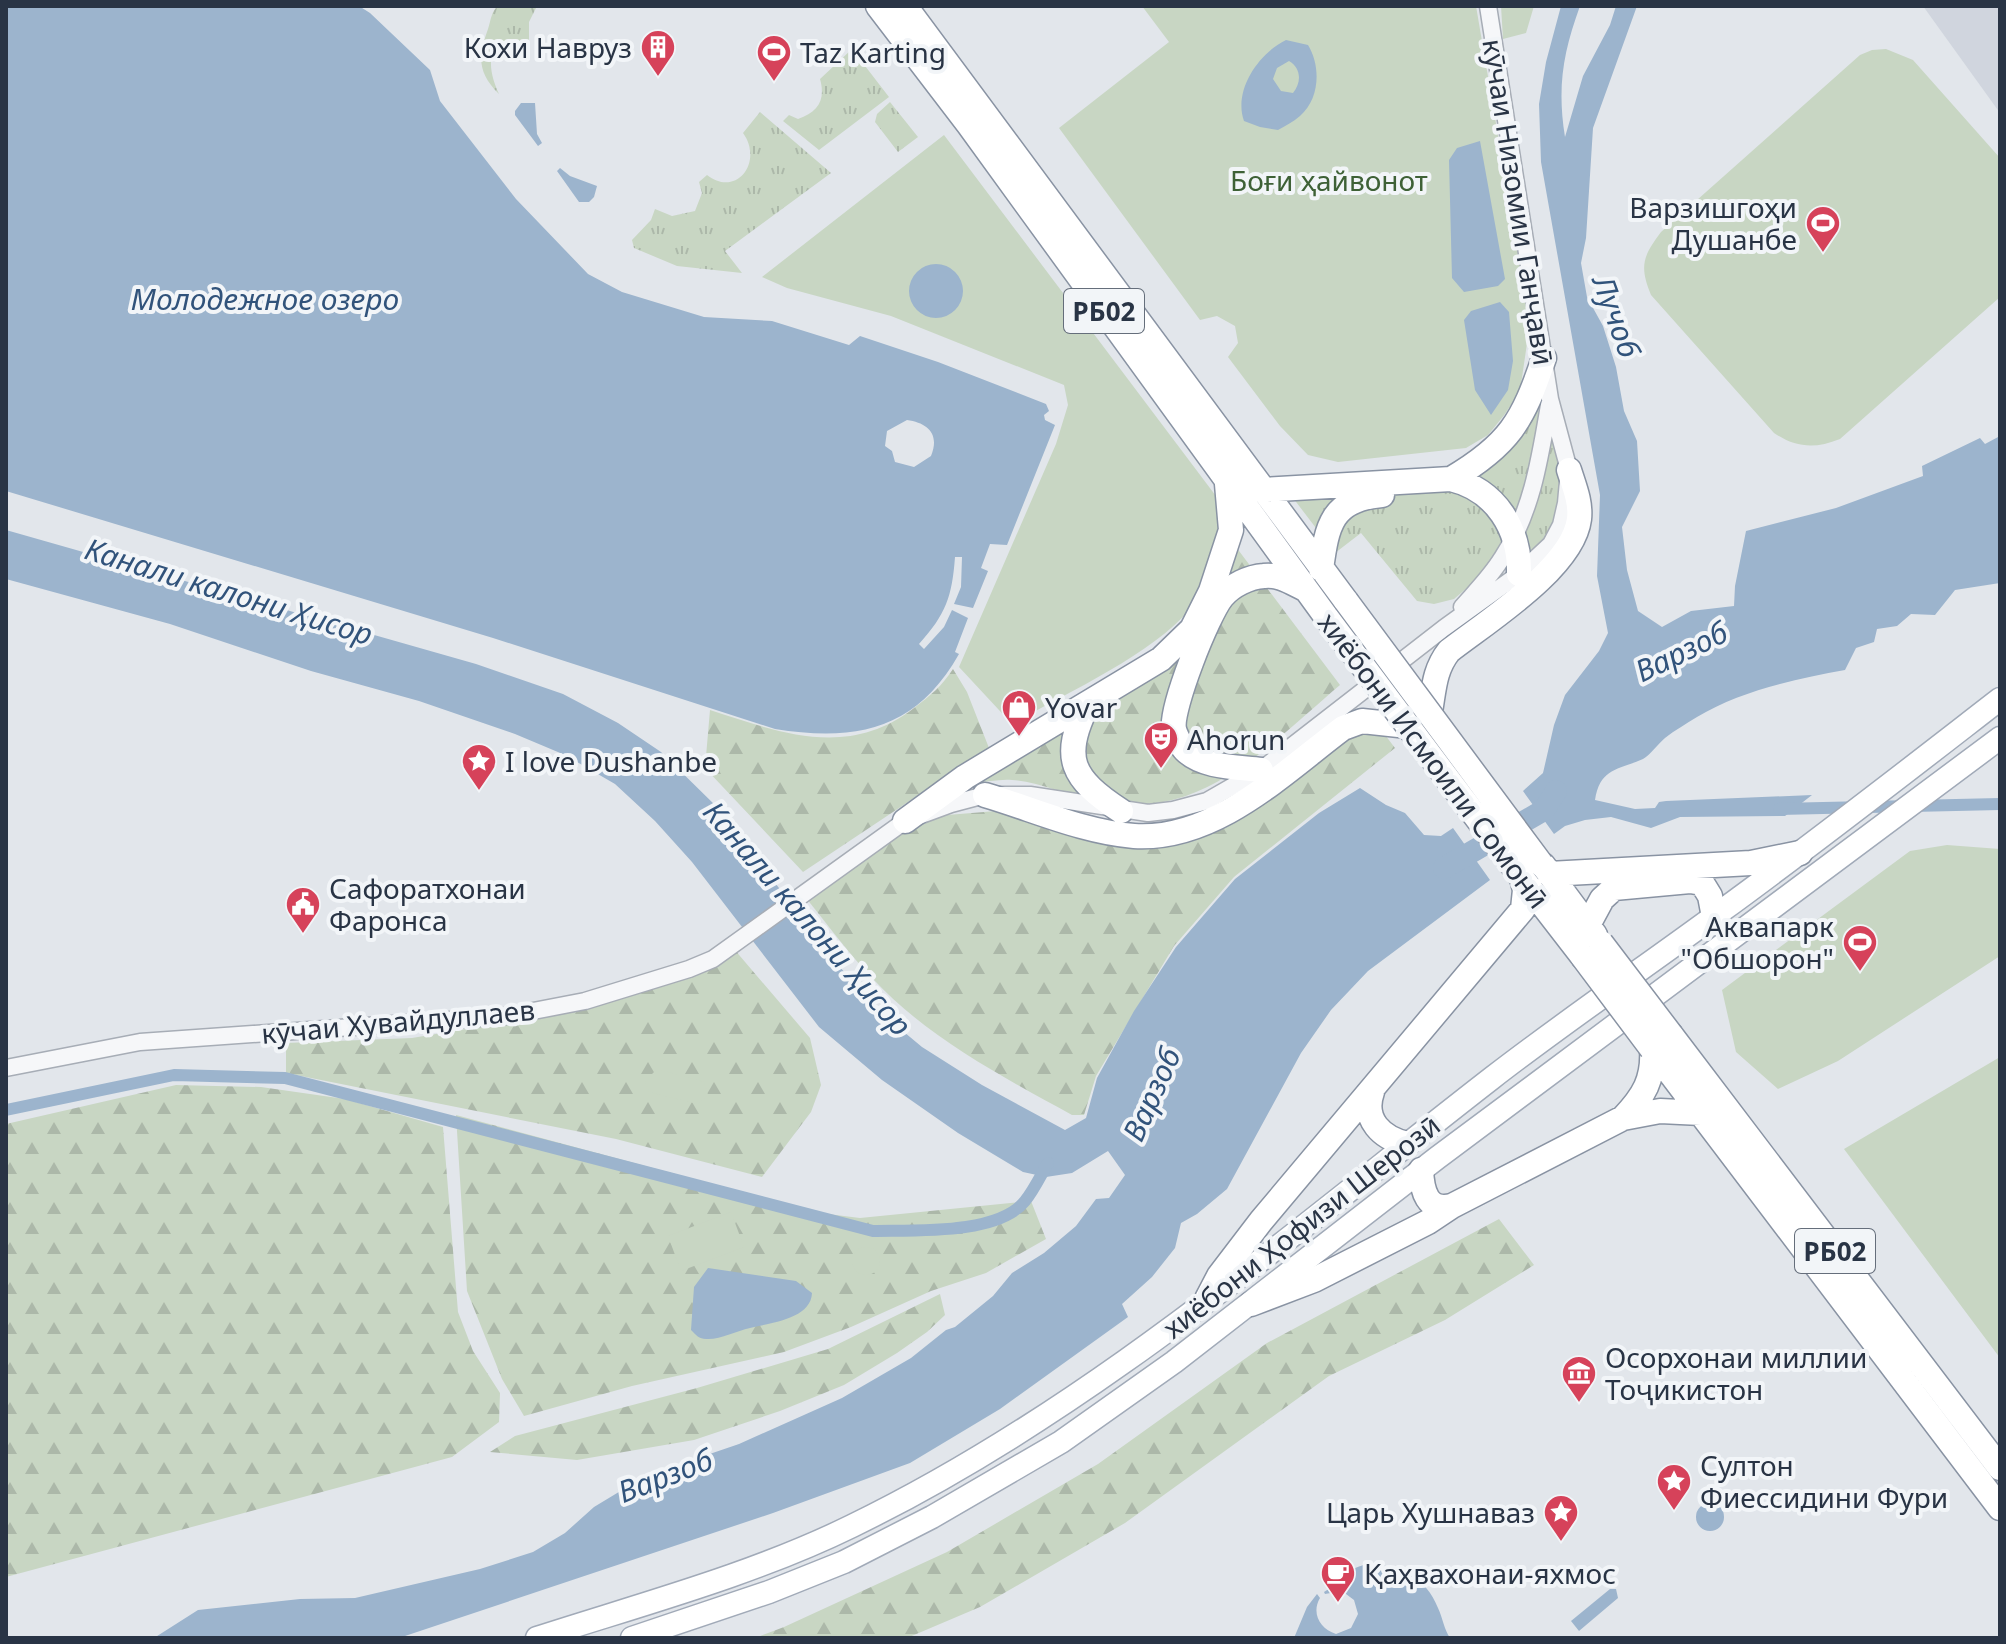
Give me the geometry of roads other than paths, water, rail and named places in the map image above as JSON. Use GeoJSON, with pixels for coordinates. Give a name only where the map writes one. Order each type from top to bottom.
{"type":"FeatureCollection","features":[{"type":"Feature","properties":{"kind":"highway","name":"хиёбони Исмоили Сомонӣ"},"geometry":{"type":"LineString","coordinates":[[878,6],[969,125],[1408,726],[1538,872],[1551,916],[1591,942]]}},
{"type":"Feature","properties":{"kind":"highway","name":"хиёбони Исмоили Сомонӣ"},"geometry":{"type":"LineString","coordinates":[[905,6],[1430,712],[1538,872],[1661,1042],[2000,1468]]}},
{"type":"Feature","properties":{"kind":"highway"},"geometry":{"type":"LineString","coordinates":[[1451,479],[1491,453],[1507,437],[1523,414],[1544,358]]}},
{"type":"Feature","properties":{"kind":"highway"},"geometry":{"type":"LineString","coordinates":[[1430,712],[1434,677],[1449,651],[1549,572],[1575,536],[1579,517],[1577,494],[1569,470]]}},
{"type":"Feature","properties":{"kind":"highway"},"geometry":{"type":"LineString","coordinates":[[1262,490],[1451,479],[1467,483],[1497,505],[1515,537],[1510,567]]}},
{"type":"Feature","properties":{"kind":"highway"},"geometry":{"type":"LineString","coordinates":[[905,821],[965,777],[1161,659],[1192,629],[1211,591],[1231,530],[1227,482]]}},
{"type":"Feature","properties":{"kind":"highway"},"geometry":{"type":"LineString","coordinates":[[1321,569],[1327,531],[1341,508],[1373,496],[1441,492],[1458,494],[1475,501],[1491,518],[1500,534],[1510,567]]}},
{"type":"Feature","properties":{"kind":"highway"},"geometry":{"type":"LineString","coordinates":[[1261,770],[1202,761],[1185,750],[1174,729],[1175,711],[1209,616],[1223,596],[1235,585],[1265,575],[1278,577],[1307,590]]}},
{"type":"Feature","properties":{"kind":"highway"},"geometry":{"type":"LineString","coordinates":[[1088,704],[1076,727],[1074,765],[1084,783],[1121,811]]}},
{"type":"Feature","properties":{"kind":"highway"},"geometry":{"type":"LineString","coordinates":[[985,795],[1063,820],[1134,836],[1159,834],[1228,812],[1343,728],[1362,721],[1408,726]]}},
{"type":"Feature","properties":{"kind":"highway"},"geometry":{"type":"LineString","coordinates":[[1207,1299],[1238,1250],[1523,909],[1525,890],[1538,872],[1751,863],[1800,853]]}},
{"type":"Feature","properties":{"kind":"highway"},"geometry":{"type":"LineString","coordinates":[[1591,942],[1602,899],[1614,888],[1690,881],[1702,883],[1714,917]]}},
{"type":"Feature","properties":{"kind":"highway"},"geometry":{"type":"LineString","coordinates":[[1523,909],[1534,908],[1551,916]]}},
{"type":"Feature","properties":{"kind":"highway","name":"хиёбони Исмоили Сомонӣ"},"geometry":{"type":"LineString","coordinates":[[1661,1042],[1701,1113],[1998,1502]]}},
{"type":"Feature","properties":{"kind":"highway"},"geometry":{"type":"LineString","coordinates":[[1623,1118],[1646,1089],[1661,1042]]}},
{"type":"Feature","properties":{"kind":"highway"},"geometry":{"type":"LineString","coordinates":[[1372,1092],[1368,1110],[1378,1130],[1391,1139],[1407,1144]]}},
{"type":"Feature","properties":{"kind":"highway"},"geometry":{"type":"LineString","coordinates":[[1251,1304],[1314,1280],[1623,1118],[1660,1111],[1701,1113]]}},
{"type":"Feature","properties":{"kind":"highway"},"geometry":{"type":"LineString","coordinates":[[1421,1170],[1423,1191],[1430,1202],[1439,1207],[1452,1206]]}},
{"type":"Feature","properties":{"kind":"main road","name":"хиёбони Ҳофизи Шерозӣ"},"geometry":{"type":"LineString","coordinates":[[537,1638],[768,1562],[853,1526],[1022,1432],[1088,1389],[1561,1024],[1714,917],[2000,699]]}},
{"type":"Feature","properties":{"kind":"main road","name":"хиёбони Ҳофизи Шерозӣ"},"geometry":{"type":"LineString","coordinates":[[632,1638],[803,1580],[880,1544],[1061,1442],[1174,1362],[1421,1170],[2000,738]]}},
{"type":"Feature","properties":{"kind":"main road"},"geometry":{"type":"LineString","coordinates":[[1156,1337],[1174,1362]]}},
{"type":"Feature","properties":{"kind":"street","name":"кӯчаи Низомии Ганҷавӣ"},"geometry":{"type":"LineString","coordinates":[[1488,6],[1550,399]]}},
{"type":"Feature","properties":{"kind":"street","name":"кӯчаи Хувайдуллаев"},"geometry":{"type":"LineString","coordinates":[[6,1068],[140,1042],[507,1016],[585,1001],[713,959],[905,821],[951,804],[985,795],[1030,795],[1121,811],[1160,812],[1207,801],[1261,770],[1444,628],[1510,567],[1551,544],[1561,525],[1569,470],[1550,399]]}},
{"type":"Feature","properties":{"kind":"street"},"geometry":{"type":"LineString","coordinates":[[1515,537],[1531,496],[1550,399]]}},
{"type":"Feature","properties":{"kind":"water","name":"Молодежное озеро"},"geometry":{"type":"Polygon","coordinates":[[[6,6],[359,6],[430,70],[440,101],[516,199],[588,274],[622,292],[704,317],[772,321],[849,345],[860,336],[1046,404],[1049,411],[1044,415],[1045,420],[1055,425],[1007,545],[990,544],[981,568],[988,571],[973,608],[954,604],[961,587],[962,557],[955,557],[946,604],[919,644],[924,649],[944,627],[952,610],[968,618],[955,652],[959,654],[942,680],[924,700],[903,715],[881,725],[832,733],[775,729],[493,638],[6,491],[6,6]],[[907,420],[887,431],[885,446],[892,451],[895,462],[914,467],[931,456],[934,442],[926,427],[907,420]]]}},
{"type":"Feature","properties":{"kind":"water"},"geometry":{"type":"Polygon","coordinates":[[[1561,6],[1580,6],[1563,70],[1565,137],[1583,76],[1610,25],[1616,6],[1637,6],[1593,128],[1586,238],[1581,263],[1587,297],[1603,326],[1616,367],[1624,411],[1637,441],[1640,491],[1622,527],[1627,570],[1638,611],[1662,627],[1691,611],[1734,606],[1746,531],[1836,508],[1923,476],[1922,466],[1980,438],[1985,444],[2000,436],[2000,583],[1955,590],[1935,615],[1911,614],[1897,626],[1877,629],[1874,642],[1856,648],[1845,670],[1768,687],[1731,700],[1697,717],[1662,740],[1643,759],[1606,776],[1595,800],[1635,809],[1655,808],[1659,802],[1666,801],[1812,795],[1785,816],[1680,817],[1651,828],[1611,817],[1585,820],[1565,826],[1554,834],[1523,791],[1543,773],[1554,725],[1565,695],[1599,651],[1608,633],[1597,576],[1600,495],[1541,162],[1539,104],[1561,6]]]}},
{"type":"Feature","properties":{"kind":"water"},"geometry":{"type":"Polygon","coordinates":[[[1286,40],[1308,45],[1316,72],[1315,92],[1307,109],[1278,130],[1244,121],[1242,109],[1245,85],[1258,63],[1286,40]],[[1289,61],[1277,68],[1273,79],[1281,91],[1293,93],[1298,84],[1298,71],[1289,61]]]}},
{"type":"Feature","properties":{"kind":"water"},"geometry":{"type":"Polygon","coordinates":[[[521,103],[535,103],[537,134],[542,143],[538,146],[515,115],[521,103]]]}},
{"type":"Feature","properties":{"kind":"water"},"geometry":{"type":"Polygon","coordinates":[[[1480,141],[1505,279],[1498,286],[1464,292],[1452,278],[1449,160],[1457,148],[1480,141]]]}},
{"type":"Feature","properties":{"kind":"water"},"geometry":{"type":"Polygon","coordinates":[[[560,168],[570,176],[597,186],[589,202],[579,202],[557,171],[560,168]]]}},
{"type":"Feature","properties":{"kind":"water"},"geometry":{"type":"Polygon","coordinates":[[[936,264],[955,272],[963,291],[955,310],[936,318],[917,310],[909,291],[917,272],[936,264]]]}},
{"type":"Feature","properties":{"kind":"water"},"geometry":{"type":"Polygon","coordinates":[[[1500,302],[1509,312],[1513,361],[1508,390],[1491,415],[1475,390],[1464,320],[1471,311],[1500,302]]]}},
{"type":"Feature","properties":{"kind":"water"},"geometry":{"type":"Polygon","coordinates":[[[6,530],[476,664],[563,694],[618,723],[661,752],[718,808],[834,960],[874,1007],[922,1047],[982,1085],[1065,1130],[1086,1118],[1097,1078],[1134,1011],[1176,947],[1235,879],[1319,813],[1360,788],[1405,813],[1424,835],[1441,836],[1453,828],[1490,880],[1368,971],[1331,1010],[1301,1053],[1227,1189],[1181,1223],[1175,1248],[1152,1277],[1122,1304],[1128,1317],[1000,1409],[910,1463],[773,1513],[399,1638],[154,1638],[198,1610],[300,1599],[355,1598],[480,1569],[533,1552],[565,1533],[594,1507],[637,1481],[674,1472],[695,1459],[739,1444],[842,1398],[911,1358],[993,1296],[1012,1273],[1044,1253],[1076,1226],[1096,1199],[1109,1198],[1125,1175],[1108,1151],[1072,1173],[1046,1177],[1023,1172],[958,1133],[882,1080],[819,1027],[692,862],[655,821],[615,784],[565,755],[419,701],[311,671],[170,624],[6,579],[6,530]]]}},
{"type":"Feature","properties":{"kind":"water"},"geometry":{"type":"Polygon","coordinates":[[[708,1268],[796,1281],[812,1293],[810,1302],[797,1314],[778,1322],[717,1338],[701,1338],[691,1330],[694,1287],[708,1268]]]}},
{"type":"Feature","properties":{"kind":"water"},"geometry":{"type":"Polygon","coordinates":[[[1710,1503],[1720,1507],[1724,1517],[1720,1527],[1710,1531],[1700,1527],[1696,1517],[1700,1507],[1710,1503]]]}},
{"type":"Feature","properties":{"kind":"water"},"geometry":{"type":"Polygon","coordinates":[[[1368,1564],[1401,1570],[1419,1581],[1433,1597],[1450,1638],[1294,1638],[1307,1607],[1317,1594],[1320,1598],[1317,1615],[1325,1628],[1336,1634],[1351,1628],[1358,1614],[1354,1600],[1342,1591],[1324,1592],[1346,1573],[1368,1564]]]}},
{"type":"Feature","properties":{"kind":"water"},"geometry":{"type":"Polygon","coordinates":[[[1610,1589],[1616,1589],[1618,1598],[1579,1631],[1571,1621],[1610,1589]]]}},
{"type":"Feature","properties":{"kind":"waterway","name":"Варзоб"},"geometry":{"type":"LineString","coordinates":[[1444,868],[1544,810],[1556,791]]}},
{"type":"Feature","properties":{"kind":"waterway"},"geometry":{"type":"LineString","coordinates":[[1779,809],[2000,804]]}},
{"type":"Feature","properties":{"kind":"waterway"},"geometry":{"type":"LineString","coordinates":[[6,1110],[174,1075],[285,1078],[873,1231],[932,1230],[996,1220],[1025,1201],[1048,1163]]}},
{"type":"Feature","properties":{"kind":"place","name":"Кохи Навруз"},"geometry":{"type":"Point","coordinates":[658,78]}},
{"type":"Feature","properties":{"kind":"place","name":"Taz Karting"},"geometry":{"type":"Point","coordinates":[774,83]}},
{"type":"Feature","properties":{"kind":"place","name":"Варзишгоҳи Душанбе"},"geometry":{"type":"Point","coordinates":[1823,254]}},
{"type":"Feature","properties":{"kind":"place","name":"Yovar"},"geometry":{"type":"Point","coordinates":[1019,738]}},
{"type":"Feature","properties":{"kind":"place","name":"Ahorun"},"geometry":{"type":"Point","coordinates":[1161,770]}},
{"type":"Feature","properties":{"kind":"place","name":"I love Dushanbe"},"geometry":{"type":"Point","coordinates":[479,792]}},
{"type":"Feature","properties":{"kind":"place","name":"Сафоратхонаи Фаронса"},"geometry":{"type":"Point","coordinates":[303,935]}},
{"type":"Feature","properties":{"kind":"place","name":"Аквапарк \"Обшорон\""},"geometry":{"type":"Point","coordinates":[1860,973]}},
{"type":"Feature","properties":{"kind":"place","name":"Осорхонаи миллии Тоҷикистон"},"geometry":{"type":"Point","coordinates":[1579,1404]}},
{"type":"Feature","properties":{"kind":"place","name":"Султон Фиессидини Фури"},"geometry":{"type":"Point","coordinates":[1674,1512]}},
{"type":"Feature","properties":{"kind":"place","name":"Царь Хушнаваз"},"geometry":{"type":"Point","coordinates":[1561,1543]}},
{"type":"Feature","properties":{"kind":"place","name":"Қаҳвахонаи-яхмос"},"geometry":{"type":"Point","coordinates":[1338,1604]}},
{"type":"Feature","properties":{"kind":"park label","name":"Боғи ҳайвонот"},"geometry":{"type":"Point","coordinates":[1329,180]}},
{"type":"Feature","properties":{"kind":"water label","name":"Лучоб"},"geometry":{"type":"Point","coordinates":[1617,316]}},
{"type":"Feature","properties":{"kind":"water label","name":"Канали калони Ҳисор"},"geometry":{"type":"Point","coordinates":[229,591]}},
{"type":"Feature","properties":{"kind":"water label","name":"Канали калони Ҳисор"},"geometry":{"type":"Point","coordinates":[808,918]}}]}
